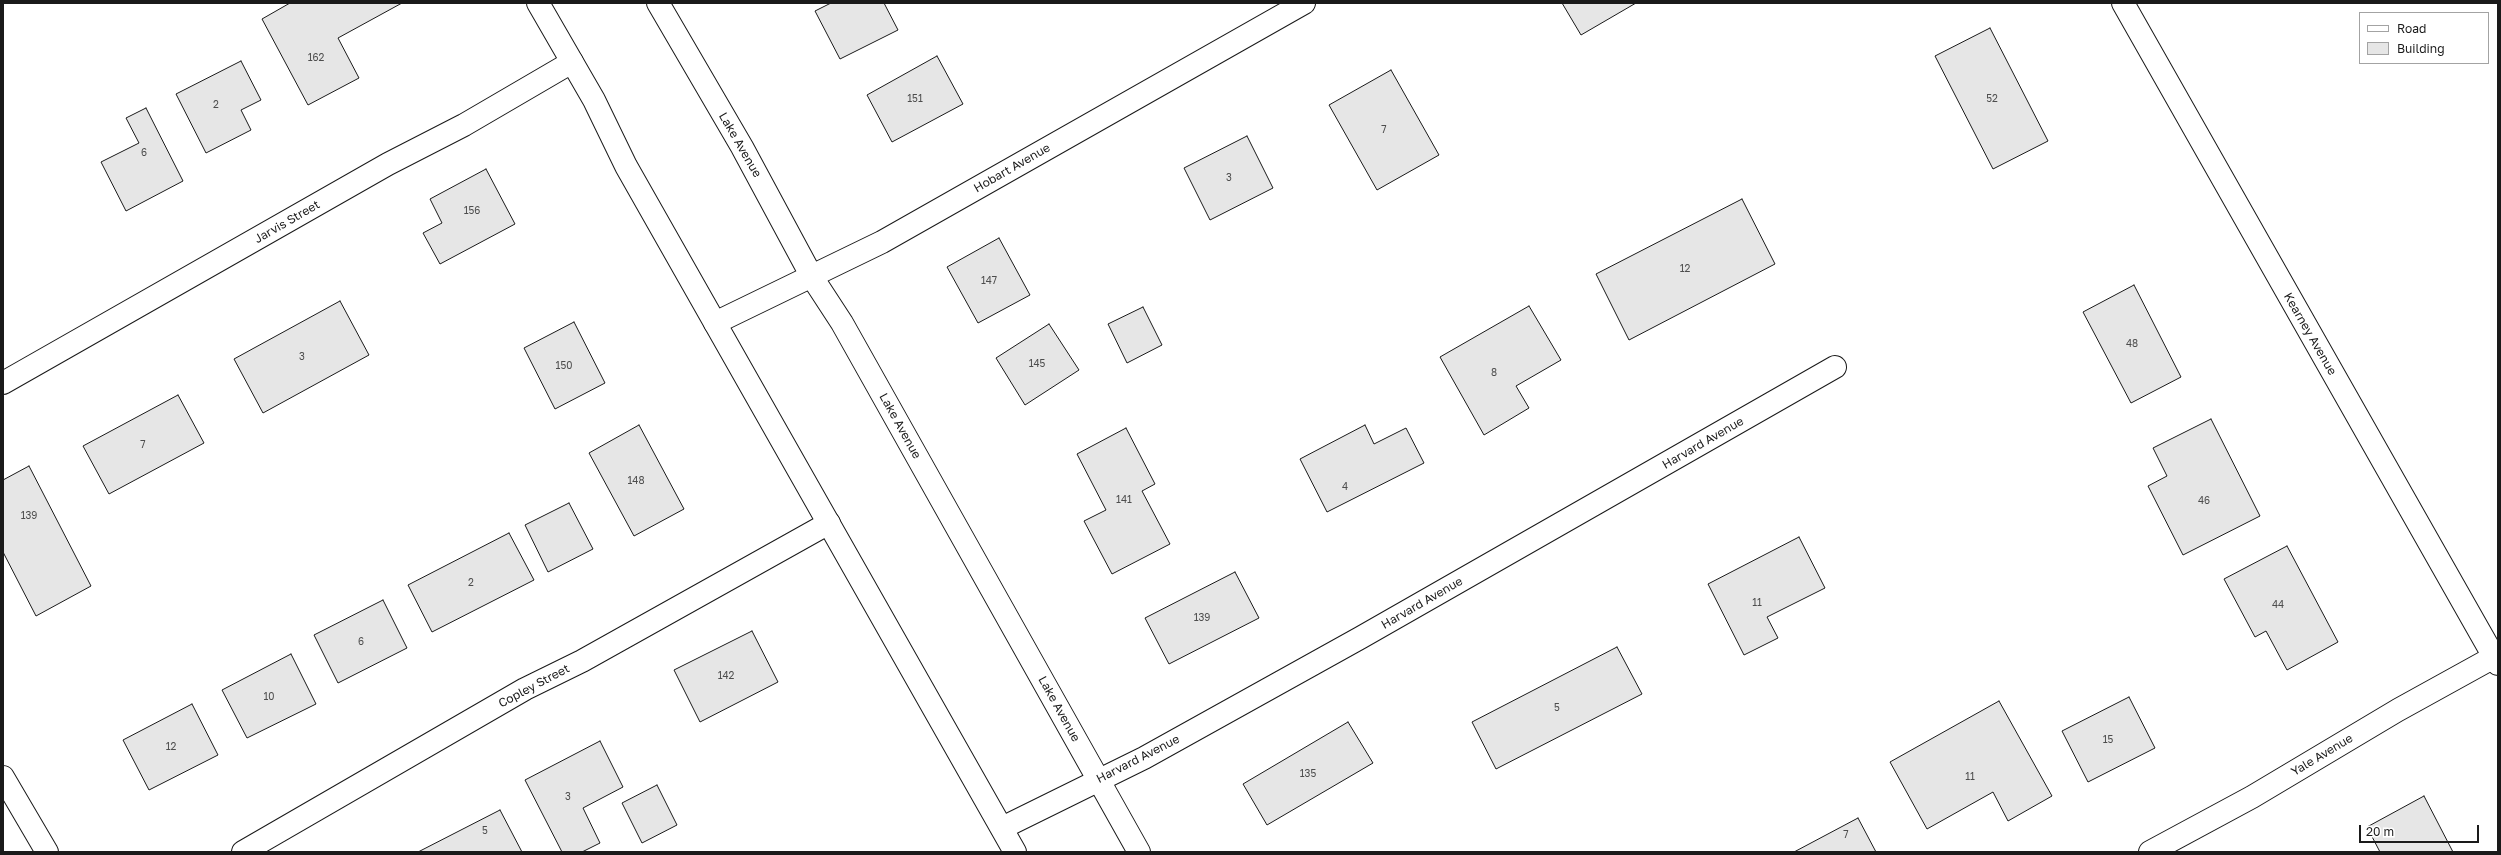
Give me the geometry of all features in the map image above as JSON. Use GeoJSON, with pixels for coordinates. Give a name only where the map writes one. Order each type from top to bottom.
{"type":"FeatureCollection","features":[{"type":"Feature","properties":{"kind":"street"},"geometry":{"type":"LineString","coordinates":[[538,3],[594,100],[626,166],[1015,852]]}},
{"type":"Feature","properties":{"kind":"street","name":"Lake Avenue"},"geometry":{"type":"LineString","coordinates":[[658,3],[742,146],[812,277],[842,323],[1139,852]]}},
{"type":"Feature","properties":{"kind":"street","name":"Hobart Avenue"},"geometry":{"type":"LineString","coordinates":[[715,323],[882,242],[1304,3]]}},
{"type":"Feature","properties":{"kind":"street","name":"Kearney Avenue"},"geometry":{"type":"LineString","coordinates":[[2123,3],[2496,660]]}},
{"type":"Feature","properties":{"kind":"street","name":"Jarvis Street"},"geometry":{"type":"LineString","coordinates":[[3,383],[388,164],[464,125],[572,62]]}},
{"type":"Feature","properties":{"kind":"street","name":"Harvard Avenue"},"geometry":{"type":"LineString","coordinates":[[1002,828],[1098,779],[1144,758],[1360,638],[1835,367]]}},
{"type":"Feature","properties":{"kind":"street","name":"Copley Street"},"geometry":{"type":"LineString","coordinates":[[242,852],[525,689],[582,661],[829,523]]}},
{"type":"Feature","properties":{"kind":"street","name":"Yale Avenue"},"geometry":{"type":"LineString","coordinates":[[2150,852],[2252,797],[2496,660]]}},
{"type":"Feature","properties":{"kind":"street"},"geometry":{"type":"LineString","coordinates":[[3,777],[46,852]]}},
{"type":"Feature","properties":{"kind":"building"},"geometry":{"type":"Polygon","coordinates":[[[290,3],[402,3],[338,38],[359,78],[308,105],[262,19],[290,3]]]}},
{"type":"Feature","properties":{"kind":"building"},"geometry":{"type":"Polygon","coordinates":[[[831,3],[884,3],[898,30],[840,59],[815,11],[831,3]]]}},
{"type":"Feature","properties":{"kind":"building"},"geometry":{"type":"Polygon","coordinates":[[[1562,3],[1636,3],[1581,35],[1562,3]]]}},
{"type":"Feature","properties":{"kind":"building"},"geometry":{"type":"Polygon","coordinates":[[[1990,28],[2048,141],[1993,169],[1935,56],[1990,28]]]}},
{"type":"Feature","properties":{"kind":"building"},"geometry":{"type":"Polygon","coordinates":[[[937,56],[963,104],[892,142],[867,95],[937,56]]]}},
{"type":"Feature","properties":{"kind":"building"},"geometry":{"type":"Polygon","coordinates":[[[241,61],[261,100],[241,110],[251,130],[206,153],[176,94],[241,61]]]}},
{"type":"Feature","properties":{"kind":"building"},"geometry":{"type":"Polygon","coordinates":[[[1391,70],[1439,155],[1377,190],[1329,105],[1391,70]]]}},
{"type":"Feature","properties":{"kind":"building"},"geometry":{"type":"Polygon","coordinates":[[[146,108],[183,181],[126,211],[101,162],[139,143],[126,118],[146,108]]]}},
{"type":"Feature","properties":{"kind":"building"},"geometry":{"type":"Polygon","coordinates":[[[1247,136],[1273,188],[1210,220],[1184,168],[1247,136]]]}},
{"type":"Feature","properties":{"kind":"building"},"geometry":{"type":"Polygon","coordinates":[[[486,169],[515,224],[440,264],[423,233],[442,223],[430,199],[486,169]]]}},
{"type":"Feature","properties":{"kind":"building"},"geometry":{"type":"Polygon","coordinates":[[[1742,199],[1775,264],[1629,340],[1596,274],[1742,199]]]}},
{"type":"Feature","properties":{"kind":"building"},"geometry":{"type":"Polygon","coordinates":[[[999,238],[1030,295],[978,323],[947,267],[999,238]]]}},
{"type":"Feature","properties":{"kind":"building"},"geometry":{"type":"Polygon","coordinates":[[[2134,285],[2181,377],[2131,403],[2083,312],[2134,285]]]}},
{"type":"Feature","properties":{"kind":"building"},"geometry":{"type":"Polygon","coordinates":[[[340,301],[369,355],[263,413],[234,359],[340,301]]]}},
{"type":"Feature","properties":{"kind":"building"},"geometry":{"type":"Polygon","coordinates":[[[1529,306],[1561,360],[1516,386],[1529,408],[1484,435],[1440,357],[1529,306]]]}},
{"type":"Feature","properties":{"kind":"building"},"geometry":{"type":"Polygon","coordinates":[[[1143,307],[1162,345],[1127,363],[1108,324],[1143,307]]]}},
{"type":"Feature","properties":{"kind":"building"},"geometry":{"type":"Polygon","coordinates":[[[574,322],[605,383],[555,409],[524,348],[574,322]]]}},
{"type":"Feature","properties":{"kind":"building"},"geometry":{"type":"Polygon","coordinates":[[[1049,324],[1079,370],[1025,405],[996,358],[1049,324]]]}},
{"type":"Feature","properties":{"kind":"building"},"geometry":{"type":"Polygon","coordinates":[[[178,395],[204,443],[109,494],[83,446],[178,395]]]}},
{"type":"Feature","properties":{"kind":"building"},"geometry":{"type":"Polygon","coordinates":[[[2211,419],[2260,516],[2183,555],[2148,486],[2167,476],[2153,448],[2211,419]]]}},
{"type":"Feature","properties":{"kind":"building"},"geometry":{"type":"Polygon","coordinates":[[[639,425],[684,509],[634,536],[589,453],[639,425]]]}},
{"type":"Feature","properties":{"kind":"building"},"geometry":{"type":"Polygon","coordinates":[[[1365,425],[1374,444],[1406,428],[1424,463],[1327,512],[1300,459],[1365,425]]]}},
{"type":"Feature","properties":{"kind":"building"},"geometry":{"type":"Polygon","coordinates":[[[1126,428],[1155,484],[1142,491],[1170,544],[1112,574],[1084,521],[1106,510],[1077,454],[1126,428]]]}},
{"type":"Feature","properties":{"kind":"building"},"geometry":{"type":"Polygon","coordinates":[[[29,466],[91,586],[36,616],[3,552],[3,480],[29,466]]]}},
{"type":"Feature","properties":{"kind":"building"},"geometry":{"type":"Polygon","coordinates":[[[569,503],[593,549],[548,572],[525,525],[569,503]]]}},
{"type":"Feature","properties":{"kind":"building"},"geometry":{"type":"Polygon","coordinates":[[[509,533],[534,580],[432,632],[408,585],[509,533]]]}},
{"type":"Feature","properties":{"kind":"building"},"geometry":{"type":"Polygon","coordinates":[[[1799,537],[1825,588],[1767,617],[1778,638],[1744,655],[1708,584],[1799,537]]]}},
{"type":"Feature","properties":{"kind":"building"},"geometry":{"type":"Polygon","coordinates":[[[2287,546],[2338,642],[2287,670],[2266,631],[2255,637],[2224,579],[2287,546]]]}},
{"type":"Feature","properties":{"kind":"building"},"geometry":{"type":"Polygon","coordinates":[[[1235,572],[1259,618],[1169,664],[1145,618],[1235,572]]]}},
{"type":"Feature","properties":{"kind":"building"},"geometry":{"type":"Polygon","coordinates":[[[383,600],[407,648],[338,683],[314,635],[383,600]]]}},
{"type":"Feature","properties":{"kind":"building"},"geometry":{"type":"Polygon","coordinates":[[[752,631],[778,682],[700,722],[674,670],[752,631]]]}},
{"type":"Feature","properties":{"kind":"building"},"geometry":{"type":"Polygon","coordinates":[[[1617,647],[1642,694],[1496,769],[1472,722],[1617,647]]]}},
{"type":"Feature","properties":{"kind":"building"},"geometry":{"type":"Polygon","coordinates":[[[291,654],[316,704],[247,738],[222,690],[291,654]]]}},
{"type":"Feature","properties":{"kind":"building"},"geometry":{"type":"Polygon","coordinates":[[[2129,697],[2155,748],[2088,782],[2062,731],[2129,697]]]}},
{"type":"Feature","properties":{"kind":"building"},"geometry":{"type":"Polygon","coordinates":[[[1999,701],[2052,796],[2008,821],[1993,792],[1927,829],[1890,762],[1999,701]]]}},
{"type":"Feature","properties":{"kind":"building"},"geometry":{"type":"Polygon","coordinates":[[[192,704],[218,755],[149,790],[123,740],[192,704]]]}},
{"type":"Feature","properties":{"kind":"building"},"geometry":{"type":"Polygon","coordinates":[[[1348,722],[1373,763],[1267,825],[1243,784],[1348,722]]]}},
{"type":"Feature","properties":{"kind":"building"},"geometry":{"type":"Polygon","coordinates":[[[600,741],[623,787],[583,808],[600,843],[582,852],[562,852],[525,780],[600,741]]]}},
{"type":"Feature","properties":{"kind":"building"},"geometry":{"type":"Polygon","coordinates":[[[657,785],[677,825],[642,843],[622,803],[657,785]]]}},
{"type":"Feature","properties":{"kind":"building"},"geometry":{"type":"Polygon","coordinates":[[[2424,796],[2453,852],[2380,852],[2367,827],[2424,796]]]}},
{"type":"Feature","properties":{"kind":"building"},"geometry":{"type":"Polygon","coordinates":[[[500,810],[522,852],[418,852],[500,810]]]}},
{"type":"Feature","properties":{"kind":"building"},"geometry":{"type":"Polygon","coordinates":[[[1858,818],[1876,852],[1794,852],[1858,818]]]}}]}
